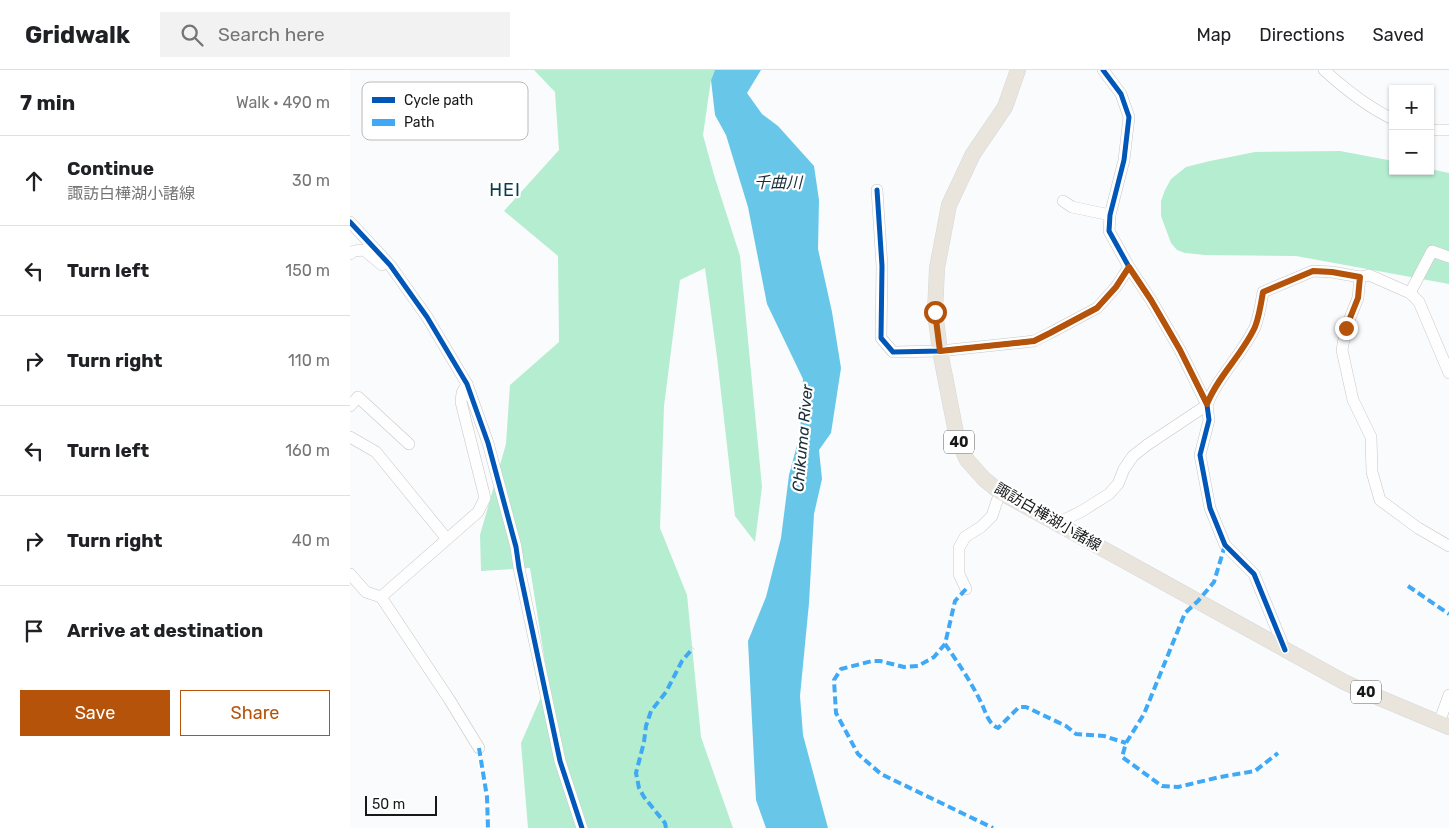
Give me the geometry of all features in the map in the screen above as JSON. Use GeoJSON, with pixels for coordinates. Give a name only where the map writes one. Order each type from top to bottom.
{"type":"FeatureCollection","features":[{"type":"Feature","properties":{"kind":"main road","name":"諏訪白樺湖小諸線"},"geometry":{"type":"LineString","coordinates":[[1018,70],[1005,107],[974,154],[949,205],[937,268],[935,312],[940,351],[957,438],[967,460],[984,479],[1000,492],[1056,524],[1344,682],[1444,725]]}},
{"type":"Feature","properties":{"kind":"street"},"geometry":{"type":"LineString","coordinates":[[1103,70],[1121,94],[1129,118],[1124,160],[1110,215],[1109,232],[1180,350],[1207,404],[1209,420],[1200,455],[1210,508],[1224,545],[1254,574],[1286,650]]}},
{"type":"Feature","properties":{"kind":"street"},"geometry":{"type":"LineString","coordinates":[[1324,70],[1348,91],[1389,117]]}},
{"type":"Feature","properties":{"kind":"street"},"geometry":{"type":"LineString","coordinates":[[1434,130],[1449,130]]}},
{"type":"Feature","properties":{"kind":"street"},"geometry":{"type":"LineString","coordinates":[[877,190],[882,266],[881,338],[894,352],[940,351],[1034,341],[1097,308],[1116,287],[1129,267]]}},
{"type":"Feature","properties":{"kind":"street"},"geometry":{"type":"LineString","coordinates":[[1063,201],[1072,207],[1110,215]]}},
{"type":"Feature","properties":{"kind":"street"},"geometry":{"type":"LineString","coordinates":[[350,222],[390,265],[427,318],[467,384],[488,443],[516,547],[560,761],[582,828]]}},
{"type":"Feature","properties":{"kind":"street"},"geometry":{"type":"LineString","coordinates":[[350,254],[354,251],[364,250],[380,265],[386,267],[390,265]]}},
{"type":"Feature","properties":{"kind":"street"},"geometry":{"type":"LineString","coordinates":[[1410,293],[1432,251],[1449,257]]}},
{"type":"Feature","properties":{"kind":"street"},"geometry":{"type":"LineString","coordinates":[[1056,524],[1109,494],[1118,484],[1133,456],[1207,404],[1211,394],[1247,342],[1256,325],[1263,292],[1313,271],[1360,277],[1370,275],[1410,293],[1419,302],[1449,373]]}},
{"type":"Feature","properties":{"kind":"street"},"geometry":{"type":"LineString","coordinates":[[1360,277],[1358,298],[1346,328],[1342,350],[1353,400],[1371,437],[1372,472],[1380,500],[1418,528],[1449,546]]}},
{"type":"Feature","properties":{"kind":"street"},"geometry":{"type":"LineString","coordinates":[[382,597],[478,512],[485,498],[461,402],[462,393],[467,384]]}},
{"type":"Feature","properties":{"kind":"street"},"geometry":{"type":"LineString","coordinates":[[350,406],[358,397],[409,444]]}},
{"type":"Feature","properties":{"kind":"street"},"geometry":{"type":"LineString","coordinates":[[350,437],[376,452],[447,539]]}},
{"type":"Feature","properties":{"kind":"street"},"geometry":{"type":"LineString","coordinates":[[966,589],[959,574],[959,548],[964,538],[981,527],[992,516],[1000,492]]}},
{"type":"Feature","properties":{"kind":"street"},"geometry":{"type":"LineString","coordinates":[[350,574],[366,592],[382,597],[449,699],[478,748]]}},
{"type":"Feature","properties":{"kind":"street"},"geometry":{"type":"LineString","coordinates":[[1444,725],[1449,695]]}},
{"type":"Feature","properties":{"kind":"green space"},"geometry":{"type":"Polygon","coordinates":[[[534,70],[715,70],[711,80],[703,135],[740,256],[762,487],[755,542],[735,516],[705,268],[680,280],[664,406],[660,528],[687,595],[701,737],[733,828],[528,828],[521,743],[548,681],[530,568],[481,571],[480,535],[506,444],[510,385],[559,342],[558,256],[504,211],[559,150],[555,92],[534,70]]]}},
{"type":"Feature","properties":{"kind":"green space"},"geometry":{"type":"Polygon","coordinates":[[[1340,151],[1389,160],[1389,175],[1434,175],[1434,170],[1449,173],[1449,284],[1296,256],[1205,255],[1185,253],[1177,250],[1171,243],[1161,216],[1161,201],[1171,179],[1186,167],[1255,152],[1340,151]]]}},
{"type":"Feature","properties":{"kind":"water","name":"千曲川"},"geometry":{"type":"Polygon","coordinates":[[[715,70],[761,70],[747,93],[762,114],[778,126],[814,166],[819,200],[818,249],[832,312],[841,368],[831,433],[819,450],[822,479],[814,514],[809,603],[800,696],[803,735],[828,828],[766,828],[756,800],[748,641],[766,597],[781,538],[789,475],[800,434],[803,379],[767,304],[748,207],[726,135],[715,115],[711,80],[715,70]]]}},
{"type":"Feature","properties":{"kind":"marked path"},"geometry":{"type":"LineString","coordinates":[[1225,545],[1214,582],[1185,613],[1144,714],[1126,743],[1122,757],[1162,786],[1178,787],[1255,771],[1278,753]]}},
{"type":"Feature","properties":{"kind":"marked path"},"geometry":{"type":"LineString","coordinates":[[1408,586],[1449,614]]}},
{"type":"Feature","properties":{"kind":"marked path"},"geometry":{"type":"LineString","coordinates":[[966,589],[955,601],[945,644],[934,657],[918,666],[904,667],[872,661],[841,669],[834,680],[836,713],[858,754],[881,774],[993,828]]}},
{"type":"Feature","properties":{"kind":"marked path"},"geometry":{"type":"LineString","coordinates":[[945,644],[961,667],[989,720],[995,727],[998,728],[1019,707],[1026,707],[1066,726],[1076,734],[1104,736],[1126,743]]}},
{"type":"Feature","properties":{"kind":"marked path"},"geometry":{"type":"LineString","coordinates":[[666,828],[665,823],[639,788],[636,773],[651,711],[666,692],[682,661],[693,648]]}},
{"type":"Feature","properties":{"kind":"marked path"},"geometry":{"type":"LineString","coordinates":[[479,748],[487,797],[488,828]]}},
{"type":"Feature","properties":{"kind":"cycle path"},"geometry":{"type":"LineString","coordinates":[[1103,70],[1121,94],[1129,117],[1124,160],[1110,215],[1109,231],[1180,350],[1207,405],[1209,420],[1200,455],[1210,508],[1225,545],[1254,574],[1285,650]]}},
{"type":"Feature","properties":{"kind":"cycle path"},"geometry":{"type":"LineString","coordinates":[[877,190],[882,266],[881,338],[893,352],[940,351],[1034,341],[1097,308],[1116,287],[1129,267]]}},
{"type":"Feature","properties":{"kind":"cycle path"},"geometry":{"type":"LineString","coordinates":[[350,222],[390,265],[427,317],[467,384],[488,443],[516,547],[560,761],[582,828]]}},
{"type":"Feature","properties":{"kind":"district","name":"HEI"},"geometry":{"type":"Point","coordinates":[505,190]}},
{"type":"Feature","properties":{"kind":"route"},"geometry":{"type":"LineString","coordinates":[[935,312],[940,351],[1001,343],[1034,341],[1097,308],[1116,287],[1129,267],[1180,350],[1207,404],[1211,394],[1247,342],[1256,325],[1263,292],[1313,271],[1360,277],[1358,298],[1346,328]]}},
{"type":"Feature","properties":{"kind":"water label","name":"Chikuma River"},"geometry":{"type":"Point","coordinates":[802,438]}}]}
